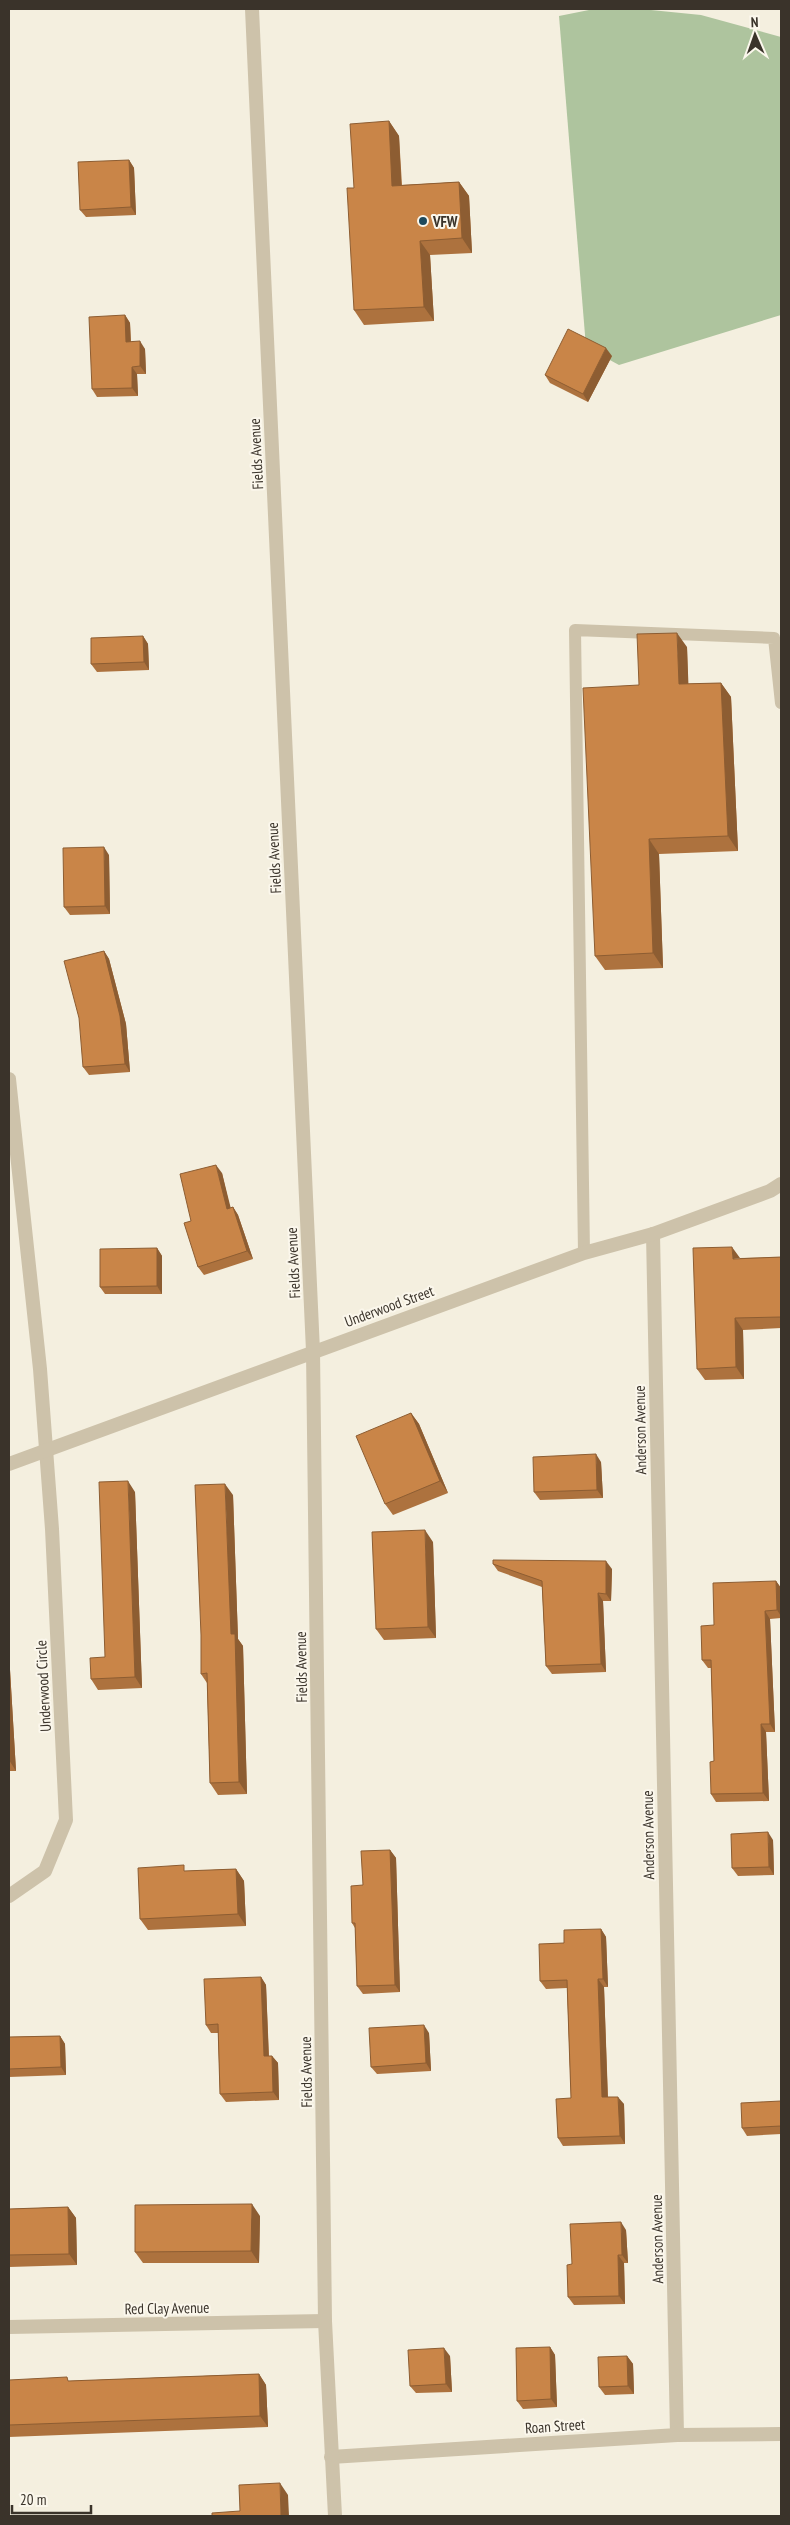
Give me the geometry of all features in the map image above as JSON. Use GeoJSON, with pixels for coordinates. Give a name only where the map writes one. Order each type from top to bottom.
{"type":"FeatureCollection","features":[{"type":"Feature","properties":{"kind":"street","name":"Fields Avenue"},"geometry":{"type":"LineString","coordinates":[[252,9],[313,1351],[325,2321],[335,2516]]}},
{"type":"Feature","properties":{"kind":"street","name":"Underwood Circle"},"geometry":{"type":"LineString","coordinates":[[9,1079],[40,1369],[52,1529],[66,1820],[45,1870],[9,1896]]}},
{"type":"Feature","properties":{"kind":"street","name":"Underwood Street"},"geometry":{"type":"LineString","coordinates":[[9,1464],[584,1253],[653,1234],[770,1190],[781,1184]]}},
{"type":"Feature","properties":{"kind":"street","name":"Anderson Avenue"},"geometry":{"type":"LineString","coordinates":[[653,1234],[677,2435]]}},
{"type":"Feature","properties":{"kind":"street","name":"Red Clay Avenue"},"geometry":{"type":"LineString","coordinates":[[9,2328],[325,2321]]}},
{"type":"Feature","properties":{"kind":"street","name":"Roan Street"},"geometry":{"type":"LineString","coordinates":[[331,2457],[677,2435],[781,2434]]}},
{"type":"Feature","properties":{"kind":"lane"},"geometry":{"type":"LineString","coordinates":[[584,1253],[575,630],[774,638],[781,703]]}},
{"type":"Feature","properties":{"kind":"green space"},"geometry":{"type":"Polygon","coordinates":[[[594,9],[641,9],[701,15],[781,37],[781,315],[619,365],[586,347],[559,16],[594,9]]]}},
{"type":"Feature","properties":{"kind":"building"},"geometry":{"type":"Polygon","coordinates":[[[389,121],[392,186],[459,182],[462,238],[420,241],[424,307],[354,310],[347,188],[354,188],[350,124],[389,121]]]}},
{"type":"Feature","properties":{"kind":"building"},"geometry":{"type":"Polygon","coordinates":[[[129,160],[131,207],[80,210],[78,162],[129,160]]]}},
{"type":"Feature","properties":{"kind":"building"},"geometry":{"type":"Polygon","coordinates":[[[125,315],[126,342],[140,341],[140,366],[132,367],[132,388],[92,389],[89,317],[125,315]]]}},
{"type":"Feature","properties":{"kind":"building"},"geometry":{"type":"Polygon","coordinates":[[[568,329],[606,348],[583,394],[545,375],[568,329]]]}},
{"type":"Feature","properties":{"kind":"building"},"geometry":{"type":"Polygon","coordinates":[[[677,633],[679,684],[721,683],[728,836],[649,839],[653,953],[595,956],[583,688],[639,685],[637,634],[677,633]]]}},
{"type":"Feature","properties":{"kind":"building"},"geometry":{"type":"Polygon","coordinates":[[[143,636],[144,662],[91,664],[91,638],[143,636]]]}},
{"type":"Feature","properties":{"kind":"building"},"geometry":{"type":"Polygon","coordinates":[[[104,847],[105,906],[64,907],[63,848],[104,847]]]}},
{"type":"Feature","properties":{"kind":"building"},"geometry":{"type":"Polygon","coordinates":[[[104,951],[120,1016],[125,1064],[83,1067],[79,1018],[64,961],[104,951]]]}},
{"type":"Feature","properties":{"kind":"building"},"geometry":{"type":"Polygon","coordinates":[[[216,1165],[227,1209],[233,1207],[247,1251],[198,1267],[184,1223],[191,1221],[180,1174],[216,1165]]]}},
{"type":"Feature","properties":{"kind":"building"},"geometry":{"type":"Polygon","coordinates":[[[732,1247],[733,1259],[781,1257],[781,1317],[735,1318],[736,1367],[697,1369],[693,1248],[732,1247]]]}},
{"type":"Feature","properties":{"kind":"building"},"geometry":{"type":"Polygon","coordinates":[[[157,1248],[157,1286],[100,1287],[100,1249],[157,1248]]]}},
{"type":"Feature","properties":{"kind":"building"},"geometry":{"type":"Polygon","coordinates":[[[411,1413],[440,1481],[385,1504],[356,1436],[411,1413]]]}},
{"type":"Feature","properties":{"kind":"building"},"geometry":{"type":"Polygon","coordinates":[[[596,1454],[597,1490],[534,1492],[533,1457],[596,1454]]]}},
{"type":"Feature","properties":{"kind":"building"},"geometry":{"type":"Polygon","coordinates":[[[128,1481],[135,1677],[91,1679],[90,1658],[105,1657],[99,1482],[128,1481]]]}},
{"type":"Feature","properties":{"kind":"building"},"geometry":{"type":"Polygon","coordinates":[[[225,1484],[231,1634],[235,1634],[239,1782],[210,1783],[207,1673],[201,1674],[195,1485],[225,1484]]]}},
{"type":"Feature","properties":{"kind":"building"},"geometry":{"type":"Polygon","coordinates":[[[425,1530],[428,1627],[376,1629],[372,1532],[425,1530]]]}},
{"type":"Feature","properties":{"kind":"building"},"geometry":{"type":"Polygon","coordinates":[[[493,1560],[606,1561],[606,1594],[598,1593],[601,1664],[546,1666],[542,1581],[493,1564],[493,1560]]]}},
{"type":"Feature","properties":{"kind":"building"},"geometry":{"type":"Polygon","coordinates":[[[776,1581],[777,1610],[765,1611],[770,1724],[761,1724],[763,1793],[711,1794],[710,1762],[714,1761],[711,1660],[702,1660],[701,1626],[714,1625],[713,1583],[776,1581]]]}},
{"type":"Feature","properties":{"kind":"building"},"geometry":{"type":"Polygon","coordinates":[[[768,1832],[769,1867],[732,1868],[731,1834],[768,1832]]]}},
{"type":"Feature","properties":{"kind":"building"},"geometry":{"type":"Polygon","coordinates":[[[390,1850],[395,1985],[357,1986],[355,1923],[352,1923],[351,1886],[363,1885],[361,1851],[390,1850]]]}},
{"type":"Feature","properties":{"kind":"building"},"geometry":{"type":"Polygon","coordinates":[[[184,1865],[184,1871],[236,1869],[238,1914],[140,1919],[138,1868],[184,1865]]]}},
{"type":"Feature","properties":{"kind":"building"},"geometry":{"type":"Polygon","coordinates":[[[601,1929],[603,1979],[598,1979],[602,2097],[618,2097],[620,2136],[558,2138],[556,2099],[571,2098],[567,1980],[540,1981],[539,1944],[564,1943],[564,1930],[601,1929]]]}},
{"type":"Feature","properties":{"kind":"building"},"geometry":{"type":"Polygon","coordinates":[[[261,1977],[264,2056],[272,2056],[273,2092],[220,2094],[218,2024],[206,2025],[204,1979],[261,1977]]]}},
{"type":"Feature","properties":{"kind":"building"},"geometry":{"type":"Polygon","coordinates":[[[424,2025],[426,2063],[371,2067],[369,2028],[424,2025]]]}},
{"type":"Feature","properties":{"kind":"building"},"geometry":{"type":"Polygon","coordinates":[[[60,2036],[61,2067],[9,2069],[9,2037],[60,2036]]]}},
{"type":"Feature","properties":{"kind":"building"},"geometry":{"type":"Polygon","coordinates":[[[781,2101],[781,2126],[742,2128],[741,2103],[781,2101]]]}},
{"type":"Feature","properties":{"kind":"building"},"geometry":{"type":"Polygon","coordinates":[[[252,2204],[251,2251],[135,2252],[135,2205],[252,2204]]]}},
{"type":"Feature","properties":{"kind":"building"},"geometry":{"type":"Polygon","coordinates":[[[68,2207],[69,2254],[9,2255],[9,2209],[68,2207]]]}},
{"type":"Feature","properties":{"kind":"building"},"geometry":{"type":"Polygon","coordinates":[[[621,2222],[622,2255],[618,2255],[619,2296],[568,2297],[567,2265],[572,2264],[570,2224],[621,2222]]]}},
{"type":"Feature","properties":{"kind":"building"},"geometry":{"type":"Polygon","coordinates":[[[550,2347],[551,2399],[517,2401],[516,2348],[550,2347]]]}},
{"type":"Feature","properties":{"kind":"building"},"geometry":{"type":"Polygon","coordinates":[[[444,2348],[446,2384],[410,2386],[408,2350],[444,2348]]]}},
{"type":"Feature","properties":{"kind":"building"},"geometry":{"type":"Polygon","coordinates":[[[627,2356],[628,2386],[599,2387],[598,2357],[627,2356]]]}},
{"type":"Feature","properties":{"kind":"building"},"geometry":{"type":"Polygon","coordinates":[[[259,2374],[260,2416],[9,2425],[9,2380],[67,2377],[68,2381],[259,2374]]]}},
{"type":"Feature","properties":{"kind":"building"},"geometry":{"type":"Polygon","coordinates":[[[280,2483],[281,2516],[212,2516],[212,2513],[240,2511],[239,2485],[280,2483]]]}},
{"type":"Feature","properties":{"kind":"place","name":"VFW"},"geometry":{"type":"Point","coordinates":[423,221]}}]}
